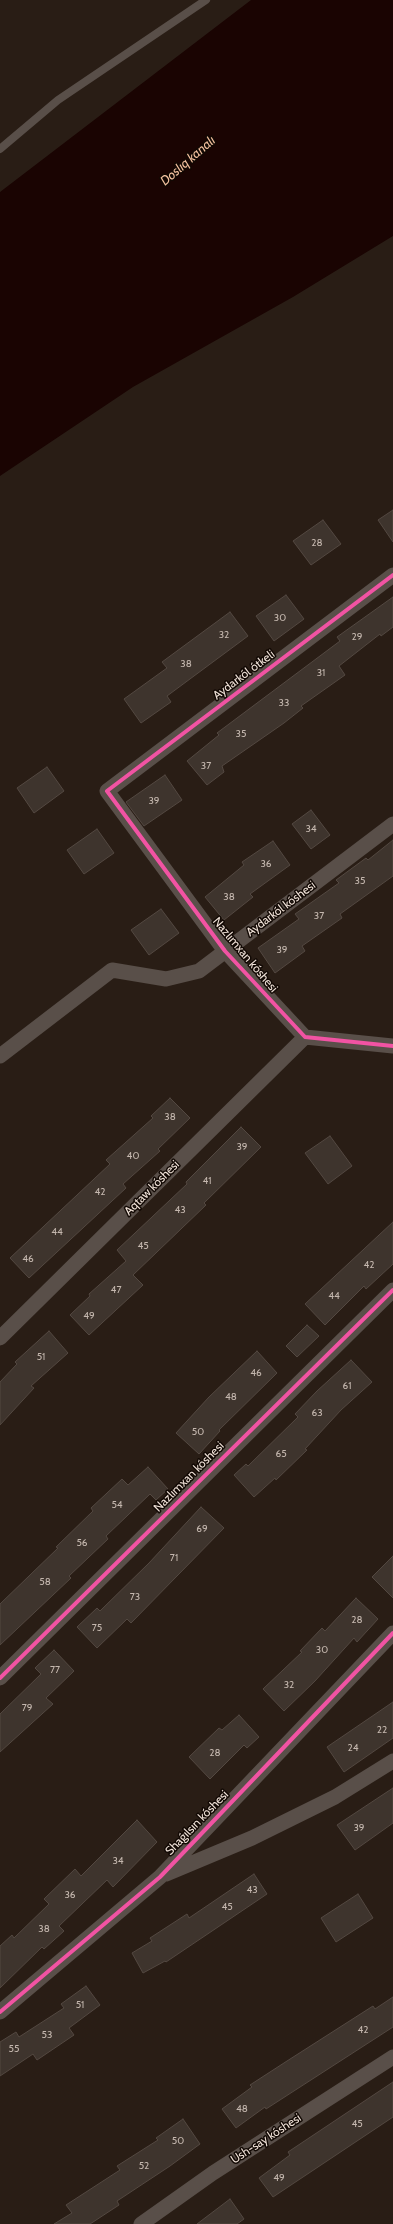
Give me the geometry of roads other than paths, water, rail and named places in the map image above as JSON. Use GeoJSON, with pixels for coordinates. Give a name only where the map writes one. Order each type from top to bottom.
{"type":"FeatureCollection","features":[{"type":"Feature","properties":{"kind":"street","name":"Aydarkól ótkeli"},"geometry":{"type":"LineString","coordinates":[[107,791],[393,575]]}},
{"type":"Feature","properties":{"kind":"street","name":"Nazlımxan kóshesi"},"geometry":{"type":"LineString","coordinates":[[107,791],[225,951],[305,1037]]}},
{"type":"Feature","properties":{"kind":"street","name":"Aydarkól kóshesi"},"geometry":{"type":"LineString","coordinates":[[0,1056],[112,970],[166,979],[199,971],[393,824]]}},
{"type":"Feature","properties":{"kind":"street"},"geometry":{"type":"LineString","coordinates":[[305,1037],[393,1046]]}},
{"type":"Feature","properties":{"kind":"street","name":"Aqtaw kóshesi"},"geometry":{"type":"LineString","coordinates":[[0,1338],[305,1037]]}},
{"type":"Feature","properties":{"kind":"street","name":"Nazlımxan kóshesi"},"geometry":{"type":"LineString","coordinates":[[0,1678],[393,1290]]}},
{"type":"Feature","properties":{"kind":"street","name":"Shaǵılsın kóshesi"},"geometry":{"type":"LineString","coordinates":[[0,2012],[160,1876],[393,1633]]}},
{"type":"Feature","properties":{"kind":"street","name":"Shaǵılsın kóshesi"},"geometry":{"type":"LineString","coordinates":[[160,1876],[252,1838],[321,1804],[393,1761]]}},
{"type":"Feature","properties":{"kind":"street","name":"Ush-say kóshesi"},"geometry":{"type":"LineString","coordinates":[[141,2224],[213,2173],[393,2057]]}},
{"type":"Feature","properties":{"kind":"lane"},"geometry":{"type":"LineString","coordinates":[[0,149],[58,100],[206,0]]}},
{"type":"Feature","properties":{"kind":"water","name":"Doslıq kanalı"},"geometry":{"type":"Polygon","coordinates":[[[251,0],[393,0],[393,236],[293,297],[133,387],[0,476],[0,192],[251,0]]]}}]}
